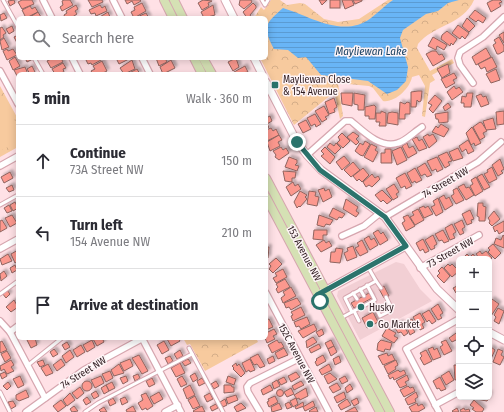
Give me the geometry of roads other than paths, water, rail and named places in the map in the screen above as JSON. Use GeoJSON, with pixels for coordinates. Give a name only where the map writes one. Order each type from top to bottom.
{"type":"FeatureCollection","features":[{"type":"Feature","properties":{"kind":"main road"},"geometry":{"type":"LineString","coordinates":[[164,0],[172,16]]}},
{"type":"Feature","properties":{"kind":"main road"},"geometry":{"type":"LineString","coordinates":[[174,0],[182,16]]}},
{"type":"Feature","properties":{"kind":"main road"},"geometry":{"type":"LineString","coordinates":[[195,60],[201,72]]}},
{"type":"Feature","properties":{"kind":"main road"},"geometry":{"type":"LineString","coordinates":[[204,60],[211,72]]}},
{"type":"Feature","properties":{"kind":"main road","name":"153 Avenue NW"},"geometry":{"type":"LineString","coordinates":[[268,182],[390,412]]}},
{"type":"Feature","properties":{"kind":"main road","name":"153 Avenue NW"},"geometry":{"type":"LineString","coordinates":[[268,201],[380,412]]}},
{"type":"Feature","properties":{"kind":"street"},"geometry":{"type":"LineString","coordinates":[[43,0],[51,16]]}},
{"type":"Feature","properties":{"kind":"street"},"geometry":{"type":"LineString","coordinates":[[113,0],[121,16]]}},
{"type":"Feature","properties":{"kind":"street"},"geometry":{"type":"LineString","coordinates":[[225,0],[233,16]]}},
{"type":"Feature","properties":{"kind":"street"},"geometry":{"type":"LineString","coordinates":[[473,83],[460,65],[458,58],[460,52],[482,37],[504,17]]}},
{"type":"Feature","properties":{"kind":"street"},"geometry":{"type":"LineString","coordinates":[[73,60],[79,72]]}},
{"type":"Feature","properties":{"kind":"street"},"geometry":{"type":"LineString","coordinates":[[143,60],[149,72]]}},
{"type":"Feature","properties":{"kind":"street"},"geometry":{"type":"LineString","coordinates":[[255,60],[261,72]]}},
{"type":"Feature","properties":{"kind":"street"},"geometry":{"type":"LineString","coordinates":[[0,71],[16,100]]}},
{"type":"Feature","properties":{"kind":"street"},"geometry":{"type":"LineString","coordinates":[[268,86],[297,142],[307,155],[320,170],[336,183],[383,215],[436,289],[456,307]]}},
{"type":"Feature","properties":{"kind":"street"},"geometry":{"type":"LineString","coordinates":[[307,155],[345,121],[351,121],[378,142],[390,145],[398,143],[422,127]]}},
{"type":"Feature","properties":{"kind":"street","name":"74 Street NW"},"geometry":{"type":"LineString","coordinates":[[342,236],[364,226],[478,162],[501,142]]}},
{"type":"Feature","properties":{"kind":"street"},"geometry":{"type":"LineString","coordinates":[[0,166],[16,157]]}},
{"type":"Feature","properties":{"kind":"street","name":"73 Street NW"},"geometry":{"type":"LineString","coordinates":[[420,268],[479,236]]}},
{"type":"Feature","properties":{"kind":"street"},"geometry":{"type":"LineString","coordinates":[[0,249],[16,240]]}},
{"type":"Feature","properties":{"kind":"street"},"geometry":{"type":"LineString","coordinates":[[317,295],[406,246]]}},
{"type":"Feature","properties":{"kind":"street","name":"152C Avenue NW"},"geometry":{"type":"LineString","coordinates":[[268,297],[329,412]]}},
{"type":"Feature","properties":{"kind":"street"},"geometry":{"type":"LineString","coordinates":[[0,321],[10,332],[44,398]]}},
{"type":"Feature","properties":{"kind":"street"},"geometry":{"type":"LineString","coordinates":[[439,412],[406,350],[456,321]]}},
{"type":"Feature","properties":{"kind":"street"},"geometry":{"type":"LineString","coordinates":[[10,332],[16,328]]}},
{"type":"Feature","properties":{"kind":"street"},"geometry":{"type":"LineString","coordinates":[[492,334],[504,340]]}},
{"type":"Feature","properties":{"kind":"street","name":"74 Street NW"},"geometry":{"type":"LineString","coordinates":[[26,412],[84,370],[139,340]]}},
{"type":"Feature","properties":{"kind":"street"},"geometry":{"type":"LineString","coordinates":[[144,340],[181,412]]}},
{"type":"Feature","properties":{"kind":"street"},"geometry":{"type":"LineString","coordinates":[[260,412],[248,392],[247,387],[250,383],[300,358]]}},
{"type":"Feature","properties":{"kind":"street"},"geometry":{"type":"LineString","coordinates":[[435,405],[456,394]]}},
{"type":"Feature","properties":{"kind":"street"},"geometry":{"type":"LineString","coordinates":[[165,412],[178,405]]}},
{"type":"Feature","properties":{"kind":"lane"},"geometry":{"type":"LineString","coordinates":[[4,0],[16,23]]}},
{"type":"Feature","properties":{"kind":"lane"},"geometry":{"type":"LineString","coordinates":[[262,0],[265,5],[268,0]]}},
{"type":"Feature","properties":{"kind":"lane"},"geometry":{"type":"LineString","coordinates":[[35,60],[42,72]]}},
{"type":"Feature","properties":{"kind":"lane"},"geometry":{"type":"LineString","coordinates":[[0,205],[16,196]]}},
{"type":"Feature","properties":{"kind":"lane"},"geometry":{"type":"LineString","coordinates":[[368,267],[381,288]]}},
{"type":"Feature","properties":{"kind":"lane"},"geometry":{"type":"LineString","coordinates":[[359,321],[345,298],[376,281]]}},
{"type":"Feature","properties":{"kind":"lane"},"geometry":{"type":"LineString","coordinates":[[0,294],[16,282]]}},
{"type":"Feature","properties":{"kind":"lane"},"geometry":{"type":"LineString","coordinates":[[367,285],[375,300],[373,302],[380,316],[390,311],[391,307],[386,297]]}},
{"type":"Feature","properties":{"kind":"lane"},"geometry":{"type":"LineString","coordinates":[[360,289],[364,296]]}},
{"type":"Feature","properties":{"kind":"lane"},"geometry":{"type":"LineString","coordinates":[[353,293],[357,300]]}},
{"type":"Feature","properties":{"kind":"lane"},"geometry":{"type":"LineString","coordinates":[[340,318],[353,312],[367,302],[373,302]]}},
{"type":"Feature","properties":{"kind":"lane"},"geometry":{"type":"LineString","coordinates":[[27,366],[60,340]]}},
{"type":"Feature","properties":{"kind":"lane"},"geometry":{"type":"LineString","coordinates":[[189,348],[223,412]]}},
{"type":"Feature","properties":{"kind":"lane"},"geometry":{"type":"LineString","coordinates":[[85,412],[98,403],[192,354]]}},
{"type":"Feature","properties":{"kind":"lane"},"geometry":{"type":"LineString","coordinates":[[0,392],[10,412]]}},
{"type":"Feature","properties":{"kind":"water","name":"Mayliewan Lake"},"geometry":{"type":"Polygon","coordinates":[[[393,0],[459,0],[448,3],[438,11],[426,14],[403,30],[400,38],[408,67],[406,81],[397,90],[387,94],[368,81],[321,75],[306,57],[298,58],[288,50],[274,49],[268,35],[269,22],[283,8],[327,24],[349,26],[360,24],[371,18],[393,0]]]}},
{"type":"Feature","properties":{"kind":"place","name":"Mayliewan Close & 154 Avenue"},"geometry":{"type":"Point","coordinates":[275,85]}},
{"type":"Feature","properties":{"kind":"place","name":"Husky"},"geometry":{"type":"Point","coordinates":[361,307]}},
{"type":"Feature","properties":{"kind":"place","name":"Go Market"},"geometry":{"type":"Point","coordinates":[370,324]}}]}
